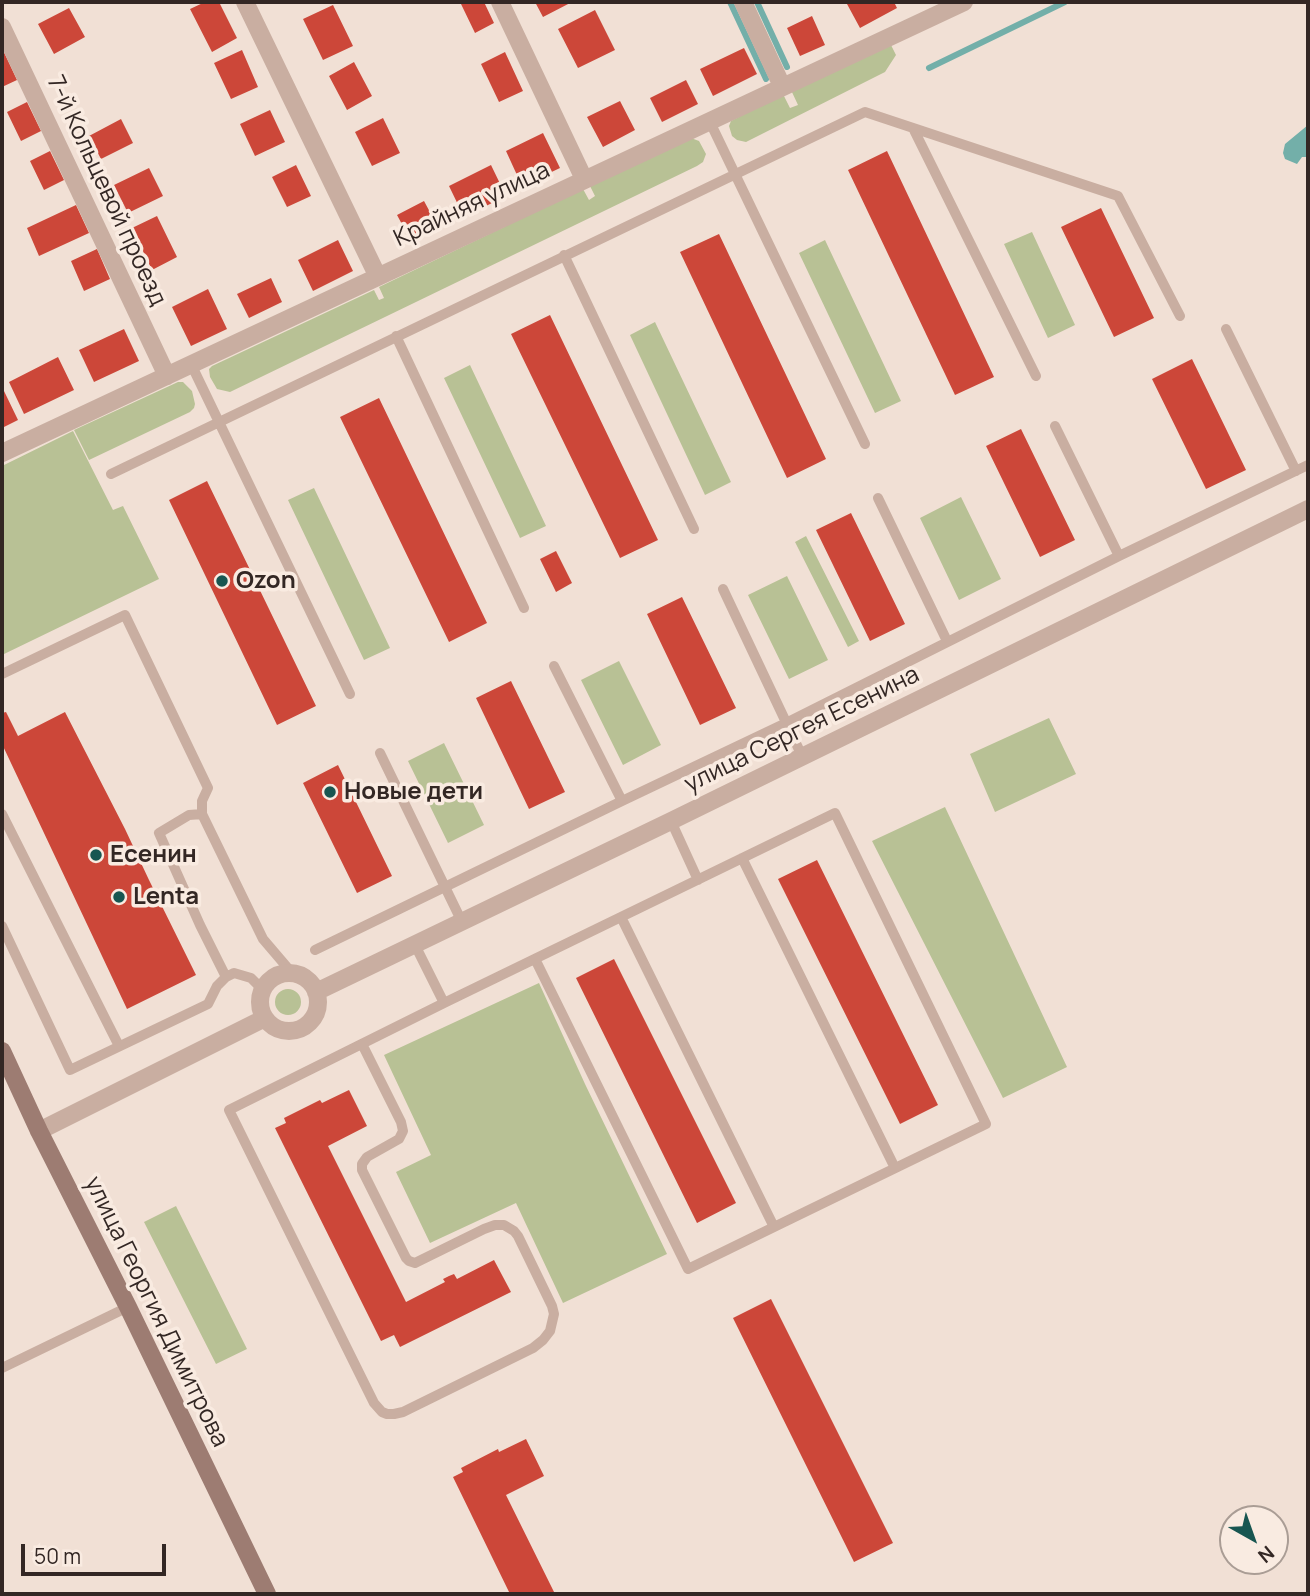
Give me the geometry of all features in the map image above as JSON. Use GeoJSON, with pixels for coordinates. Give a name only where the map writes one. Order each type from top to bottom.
{"type":"FeatureCollection","features":[{"type":"Feature","properties":{"kind":"street"},"geometry":{"type":"LineString","coordinates":[[246,2],[378,277]]}},
{"type":"Feature","properties":{"kind":"street"},"geometry":{"type":"LineString","coordinates":[[500,2],[584,179]]}},
{"type":"Feature","properties":{"kind":"street"},"geometry":{"type":"LineString","coordinates":[[743,2],[782,86]]}},
{"type":"Feature","properties":{"kind":"street","name":"Крайняя улица"},"geometry":{"type":"LineString","coordinates":[[2,453],[964,2]]}},
{"type":"Feature","properties":{"kind":"street","name":"7-й Кольцевой проезд"},"geometry":{"type":"LineString","coordinates":[[2,27],[167,376]]}},
{"type":"Feature","properties":{"kind":"street","name":"улица Сергея Есенина"},"geometry":{"type":"LineString","coordinates":[[316,992],[1308,509]]}},
{"type":"Feature","properties":{"kind":"street"},"geometry":{"type":"LineString","coordinates":[[283,973],[292,973],[307,979],[316,992],[317,1009],[309,1023],[301,1028],[284,1030],[265,1018],[260,998],[268,982],[283,973]]}},
{"type":"Feature","properties":{"kind":"street"},"geometry":{"type":"LineString","coordinates":[[39,1131],[265,1018]]}},
{"type":"Feature","properties":{"kind":"street","name":"улица Георгия Димитрова"},"geometry":{"type":"LineString","coordinates":[[2,1051],[267,1594]]}},
{"type":"Feature","properties":{"kind":"lane"},"geometry":{"type":"LineString","coordinates":[[111,474],[865,112],[1118,196],[1180,316]]}},
{"type":"Feature","properties":{"kind":"lane"},"geometry":{"type":"LineString","coordinates":[[709,120],[865,444]]}},
{"type":"Feature","properties":{"kind":"lane"},"geometry":{"type":"LineString","coordinates":[[913,128],[1036,376]]}},
{"type":"Feature","properties":{"kind":"lane"},"geometry":{"type":"LineString","coordinates":[[564,255],[694,529]]}},
{"type":"Feature","properties":{"kind":"lane"},"geometry":{"type":"LineString","coordinates":[[1226,329],[1296,471]]}},
{"type":"Feature","properties":{"kind":"lane"},"geometry":{"type":"LineString","coordinates":[[396,336],[524,608]]}},
{"type":"Feature","properties":{"kind":"lane"},"geometry":{"type":"LineString","coordinates":[[191,364],[350,694]]}},
{"type":"Feature","properties":{"kind":"lane"},"geometry":{"type":"LineString","coordinates":[[1055,426],[1119,556]]}},
{"type":"Feature","properties":{"kind":"lane"},"geometry":{"type":"LineString","coordinates":[[315,950],[786,723],[947,641],[1308,465]]}},
{"type":"Feature","properties":{"kind":"lane"},"geometry":{"type":"LineString","coordinates":[[878,498],[947,641]]}},
{"type":"Feature","properties":{"kind":"lane"},"geometry":{"type":"LineString","coordinates":[[723,589],[802,756]]}},
{"type":"Feature","properties":{"kind":"lane"},"geometry":{"type":"LineString","coordinates":[[2,674],[125,615],[208,788],[202,801],[202,814],[263,939],[292,973]]}},
{"type":"Feature","properties":{"kind":"lane"},"geometry":{"type":"LineString","coordinates":[[554,666],[622,801]]}},
{"type":"Feature","properties":{"kind":"lane"},"geometry":{"type":"LineString","coordinates":[[380,753],[461,922]]}},
{"type":"Feature","properties":{"kind":"lane"},"geometry":{"type":"LineString","coordinates":[[362,1044],[403,1131],[399,1139],[367,1157],[362,1164],[362,1170],[406,1258],[415,1263],[484,1229],[504,1224],[518,1236],[554,1314],[550,1331],[533,1348],[403,1412],[387,1414],[374,1403],[229,1110],[535,958],[835,813],[986,1124],[688,1269],[535,958]]}},
{"type":"Feature","properties":{"kind":"lane"},"geometry":{"type":"LineString","coordinates":[[2,814],[119,1046]]}},
{"type":"Feature","properties":{"kind":"lane"},"geometry":{"type":"LineString","coordinates":[[202,814],[189,815],[159,833],[226,976]]}},
{"type":"Feature","properties":{"kind":"lane"},"geometry":{"type":"LineString","coordinates":[[671,821],[698,880]]}},
{"type":"Feature","properties":{"kind":"lane"},"geometry":{"type":"LineString","coordinates":[[743,859],[895,1168]]}},
{"type":"Feature","properties":{"kind":"lane"},"geometry":{"type":"LineString","coordinates":[[621,917],[774,1227]]}},
{"type":"Feature","properties":{"kind":"lane"},"geometry":{"type":"LineString","coordinates":[[2,926],[70,1070],[208,1004],[217,986],[234,972],[251,978],[263,990]]}},
{"type":"Feature","properties":{"kind":"lane"},"geometry":{"type":"LineString","coordinates":[[415,945],[444,1003]]}},
{"type":"Feature","properties":{"kind":"lane"},"geometry":{"type":"LineString","coordinates":[[2,1368],[128,1307]]}},
{"type":"Feature","properties":{"kind":"green space"},"geometry":{"type":"Polygon","coordinates":[[[890,43],[896,55],[885,72],[746,142],[732,136],[729,126],[731,121],[783,94],[790,108],[798,105],[791,90],[890,43]]]}},
{"type":"Feature","properties":{"kind":"green space"},"geometry":{"type":"Polygon","coordinates":[[[691,138],[699,141],[706,154],[703,162],[697,166],[230,392],[217,389],[210,377],[209,369],[212,366],[374,290],[379,300],[384,298],[379,287],[583,189],[589,200],[595,196],[590,186],[691,138]]]}},
{"type":"Feature","properties":{"kind":"green space"},"geometry":{"type":"Polygon","coordinates":[[[1032,232],[1075,325],[1048,338],[1004,244],[1032,232]]]}},
{"type":"Feature","properties":{"kind":"green space"},"geometry":{"type":"Polygon","coordinates":[[[825,240],[901,401],[875,413],[799,253],[825,240]]]}},
{"type":"Feature","properties":{"kind":"green space"},"geometry":{"type":"Polygon","coordinates":[[[655,322],[731,482],[705,495],[630,335],[655,322]]]}},
{"type":"Feature","properties":{"kind":"green space"},"geometry":{"type":"Polygon","coordinates":[[[470,365],[546,526],[520,538],[444,378],[470,365]]]}},
{"type":"Feature","properties":{"kind":"green space"},"geometry":{"type":"Polygon","coordinates":[[[183,382],[192,391],[195,404],[190,412],[89,460],[74,430],[183,382]]]}},
{"type":"Feature","properties":{"kind":"green space"},"geometry":{"type":"Polygon","coordinates":[[[73,431],[113,510],[123,506],[159,579],[2,655],[2,466],[73,431]]]}},
{"type":"Feature","properties":{"kind":"green space"},"geometry":{"type":"Polygon","coordinates":[[[314,488],[390,648],[364,660],[288,500],[314,488]]]}},
{"type":"Feature","properties":{"kind":"green space"},"geometry":{"type":"Polygon","coordinates":[[[961,497],[1001,579],[959,600],[920,518],[961,497]]]}},
{"type":"Feature","properties":{"kind":"green space"},"geometry":{"type":"Polygon","coordinates":[[[806,536],[859,641],[848,647],[795,542],[806,536]]]}},
{"type":"Feature","properties":{"kind":"green space"},"geometry":{"type":"Polygon","coordinates":[[[787,576],[828,660],[789,679],[748,595],[787,576]]]}},
{"type":"Feature","properties":{"kind":"green space"},"geometry":{"type":"Polygon","coordinates":[[[619,661],[661,745],[623,765],[581,680],[619,661]]]}},
{"type":"Feature","properties":{"kind":"green space"},"geometry":{"type":"Polygon","coordinates":[[[1049,718],[1076,774],[995,812],[970,754],[1049,718]]]}},
{"type":"Feature","properties":{"kind":"green space"},"geometry":{"type":"Polygon","coordinates":[[[444,743],[484,825],[448,843],[408,761],[444,743]]]}},
{"type":"Feature","properties":{"kind":"green space"},"geometry":{"type":"Polygon","coordinates":[[[945,807],[1067,1067],[1003,1098],[872,841],[945,807]]]}},
{"type":"Feature","properties":{"kind":"green space"},"geometry":{"type":"Polygon","coordinates":[[[539,983],[667,1254],[563,1303],[516,1203],[430,1243],[396,1172],[431,1155],[384,1055],[539,983]]]}},
{"type":"Feature","properties":{"kind":"green space"},"geometry":{"type":"Polygon","coordinates":[[[288,989],[297,993],[301,1002],[297,1011],[288,1015],[279,1011],[275,1002],[279,993],[288,989]]]}},
{"type":"Feature","properties":{"kind":"green space"},"geometry":{"type":"Polygon","coordinates":[[[176,1206],[247,1349],[216,1364],[144,1222],[176,1206]]]}},
{"type":"Feature","properties":{"kind":"water"},"geometry":{"type":"Polygon","coordinates":[[[1308,125],[1308,157],[1302,157],[1297,164],[1285,159],[1285,144],[1308,125]]]}},
{"type":"Feature","properties":{"kind":"building"},"geometry":{"type":"Polygon","coordinates":[[[205,2],[219,2],[237,38],[212,52],[190,9],[205,2]]]}},
{"type":"Feature","properties":{"kind":"building"},"geometry":{"type":"Polygon","coordinates":[[[484,2],[494,23],[475,33],[461,4],[484,2]]]}},
{"type":"Feature","properties":{"kind":"building"},"geometry":{"type":"Polygon","coordinates":[[[535,2],[572,2],[543,17],[535,2]]]}},
{"type":"Feature","properties":{"kind":"building"},"geometry":{"type":"Polygon","coordinates":[[[894,2],[897,8],[860,28],[847,4],[894,2]]]}},
{"type":"Feature","properties":{"kind":"building"},"geometry":{"type":"Polygon","coordinates":[[[333,5],[353,46],[323,60],[303,19],[333,5]]]}},
{"type":"Feature","properties":{"kind":"building"},"geometry":{"type":"Polygon","coordinates":[[[69,8],[85,37],[54,54],[38,24],[69,8]]]}},
{"type":"Feature","properties":{"kind":"building"},"geometry":{"type":"Polygon","coordinates":[[[595,10],[615,50],[578,68],[558,29],[595,10]]]}},
{"type":"Feature","properties":{"kind":"building"},"geometry":{"type":"Polygon","coordinates":[[[812,16],[825,45],[800,56],[787,28],[812,16]]]}},
{"type":"Feature","properties":{"kind":"building"},"geometry":{"type":"Polygon","coordinates":[[[2,48],[17,80],[2,87],[2,48]]]}},
{"type":"Feature","properties":{"kind":"building"},"geometry":{"type":"Polygon","coordinates":[[[744,48],[757,74],[713,96],[700,69],[744,48]]]}},
{"type":"Feature","properties":{"kind":"building"},"geometry":{"type":"Polygon","coordinates":[[[242,50],[258,87],[231,99],[214,63],[242,50]]]}},
{"type":"Feature","properties":{"kind":"building"},"geometry":{"type":"Polygon","coordinates":[[[505,52],[523,91],[499,102],[481,64],[505,52]]]}},
{"type":"Feature","properties":{"kind":"building"},"geometry":{"type":"Polygon","coordinates":[[[354,62],[372,96],[347,110],[329,76],[354,62]]]}},
{"type":"Feature","properties":{"kind":"building"},"geometry":{"type":"Polygon","coordinates":[[[686,80],[698,104],[662,122],[650,98],[686,80]]]}},
{"type":"Feature","properties":{"kind":"building"},"geometry":{"type":"Polygon","coordinates":[[[620,101],[635,130],[603,147],[587,117],[620,101]]]}},
{"type":"Feature","properties":{"kind":"building"},"geometry":{"type":"Polygon","coordinates":[[[27,102],[41,131],[21,141],[7,112],[27,102]]]}},
{"type":"Feature","properties":{"kind":"building"},"geometry":{"type":"Polygon","coordinates":[[[270,110],[285,142],[255,156],[240,124],[270,110]]]}},
{"type":"Feature","properties":{"kind":"building"},"geometry":{"type":"Polygon","coordinates":[[[383,118],[400,153],[372,166],[355,132],[383,118]]]}},
{"type":"Feature","properties":{"kind":"building"},"geometry":{"type":"Polygon","coordinates":[[[121,119],[133,143],[101,159],[89,136],[121,119]]]}},
{"type":"Feature","properties":{"kind":"building"},"geometry":{"type":"Polygon","coordinates":[[[543,133],[560,168],[522,186],[506,151],[543,133]]]}},
{"type":"Feature","properties":{"kind":"building"},"geometry":{"type":"Polygon","coordinates":[[[50,151],[64,180],[44,190],[30,161],[50,151]]]}},
{"type":"Feature","properties":{"kind":"building"},"geometry":{"type":"Polygon","coordinates":[[[887,151],[994,377],[955,395],[848,170],[887,151]]]}},
{"type":"Feature","properties":{"kind":"building"},"geometry":{"type":"Polygon","coordinates":[[[296,165],[311,196],[287,207],[272,177],[296,165]]]}},
{"type":"Feature","properties":{"kind":"building"},"geometry":{"type":"Polygon","coordinates":[[[491,165],[506,196],[464,217],[449,186],[491,165]]]}},
{"type":"Feature","properties":{"kind":"building"},"geometry":{"type":"Polygon","coordinates":[[[149,168],[163,196],[128,213],[114,185],[149,168]]]}},
{"type":"Feature","properties":{"kind":"building"},"geometry":{"type":"Polygon","coordinates":[[[424,201],[438,227],[411,241],[397,215],[424,201]]]}},
{"type":"Feature","properties":{"kind":"building"},"geometry":{"type":"Polygon","coordinates":[[[76,205],[89,233],[39,256],[27,228],[76,205]]]}},
{"type":"Feature","properties":{"kind":"building"},"geometry":{"type":"Polygon","coordinates":[[[1101,208],[1154,318],[1114,337],[1061,227],[1101,208]]]}},
{"type":"Feature","properties":{"kind":"building"},"geometry":{"type":"Polygon","coordinates":[[[157,216],[177,257],[152,270],[132,228],[157,216]]]}},
{"type":"Feature","properties":{"kind":"building"},"geometry":{"type":"Polygon","coordinates":[[[719,234],[826,459],[787,478],[680,252],[719,234]]]}},
{"type":"Feature","properties":{"kind":"building"},"geometry":{"type":"Polygon","coordinates":[[[338,240],[353,271],[313,291],[298,260],[338,240]]]}},
{"type":"Feature","properties":{"kind":"building"},"geometry":{"type":"Polygon","coordinates":[[[97,249],[110,279],[84,291],[71,261],[97,249]]]}},
{"type":"Feature","properties":{"kind":"building"},"geometry":{"type":"Polygon","coordinates":[[[271,278],[282,302],[249,318],[237,294],[271,278]]]}},
{"type":"Feature","properties":{"kind":"building"},"geometry":{"type":"Polygon","coordinates":[[[208,289],[227,329],[191,346],[172,307],[208,289]]]}},
{"type":"Feature","properties":{"kind":"building"},"geometry":{"type":"Polygon","coordinates":[[[550,315],[658,540],[620,558],[511,334],[550,315]]]}},
{"type":"Feature","properties":{"kind":"building"},"geometry":{"type":"Polygon","coordinates":[[[124,329],[139,361],[94,382],[79,350],[124,329]]]}},
{"type":"Feature","properties":{"kind":"building"},"geometry":{"type":"Polygon","coordinates":[[[58,357],[74,390],[24,414],[9,382],[58,357]]]}},
{"type":"Feature","properties":{"kind":"building"},"geometry":{"type":"Polygon","coordinates":[[[1192,359],[1246,470],[1206,489],[1152,379],[1192,359]]]}},
{"type":"Feature","properties":{"kind":"building"},"geometry":{"type":"Polygon","coordinates":[[[4,391],[18,420],[2,428],[2,392],[4,391]]]}},
{"type":"Feature","properties":{"kind":"building"},"geometry":{"type":"Polygon","coordinates":[[[379,398],[487,623],[449,642],[340,417],[379,398]]]}},
{"type":"Feature","properties":{"kind":"building"},"geometry":{"type":"Polygon","coordinates":[[[1021,429],[1075,540],[1040,557],[986,446],[1021,429]]]}},
{"type":"Feature","properties":{"kind":"building"},"geometry":{"type":"Polygon","coordinates":[[[207,481],[316,706],[277,725],[169,500],[207,481]]]}},
{"type":"Feature","properties":{"kind":"building"},"geometry":{"type":"Polygon","coordinates":[[[851,513],[905,624],[870,641],[816,530],[851,513]]]}},
{"type":"Feature","properties":{"kind":"building"},"geometry":{"type":"Polygon","coordinates":[[[556,551],[572,583],[556,592],[540,559],[556,551]]]}},
{"type":"Feature","properties":{"kind":"building"},"geometry":{"type":"Polygon","coordinates":[[[682,597],[736,708],[700,725],[647,614],[682,597]]]}},
{"type":"Feature","properties":{"kind":"building"},"geometry":{"type":"Polygon","coordinates":[[[511,681],[565,792],[529,809],[476,698],[511,681]]]}},
{"type":"Feature","properties":{"kind":"building"},"geometry":{"type":"Polygon","coordinates":[[[6,712],[18,736],[65,712],[196,975],[127,1009],[2,744],[2,713],[6,712]]]}},
{"type":"Feature","properties":{"kind":"building"},"geometry":{"type":"Polygon","coordinates":[[[338,765],[392,876],[357,893],[303,783],[338,765]]]}},
{"type":"Feature","properties":{"kind":"building"},"geometry":{"type":"Polygon","coordinates":[[[817,860],[938,1105],[900,1124],[778,879],[817,860]]]}},
{"type":"Feature","properties":{"kind":"building"},"geometry":{"type":"Polygon","coordinates":[[[614,959],[736,1203],[697,1223],[576,978],[614,959]]]}},
{"type":"Feature","properties":{"kind":"building"},"geometry":{"type":"Polygon","coordinates":[[[349,1090],[367,1126],[328,1146],[406,1302],[445,1282],[443,1279],[449,1276],[454,1274],[457,1279],[494,1260],[511,1292],[400,1347],[394,1335],[381,1341],[275,1128],[286,1123],[284,1118],[320,1100],[322,1103],[349,1090]]]}},
{"type":"Feature","properties":{"kind":"building"},"geometry":{"type":"Polygon","coordinates":[[[771,1299],[893,1543],[854,1562],[733,1318],[771,1299]]]}},
{"type":"Feature","properties":{"kind":"building"},"geometry":{"type":"Polygon","coordinates":[[[526,1439],[544,1476],[506,1495],[555,1594],[510,1594],[453,1477],[463,1472],[461,1468],[498,1449],[499,1452],[526,1439]]]}},
{"type":"Feature","properties":{"kind":"waterway"},"geometry":{"type":"LineString","coordinates":[[730,2],[766,79]]}},
{"type":"Feature","properties":{"kind":"waterway"},"geometry":{"type":"LineString","coordinates":[[757,2],[787,67]]}},
{"type":"Feature","properties":{"kind":"waterway"},"geometry":{"type":"LineString","coordinates":[[929,68],[1065,2]]}},
{"type":"Feature","properties":{"kind":"place","name":"Ozon"},"geometry":{"type":"Point","coordinates":[222,581]}},
{"type":"Feature","properties":{"kind":"place","name":"Новые дети"},"geometry":{"type":"Point","coordinates":[330,792]}},
{"type":"Feature","properties":{"kind":"place","name":"Есенин"},"geometry":{"type":"Point","coordinates":[96,855]}},
{"type":"Feature","properties":{"kind":"place","name":"Lenta"},"geometry":{"type":"Point","coordinates":[119,897]}}]}
